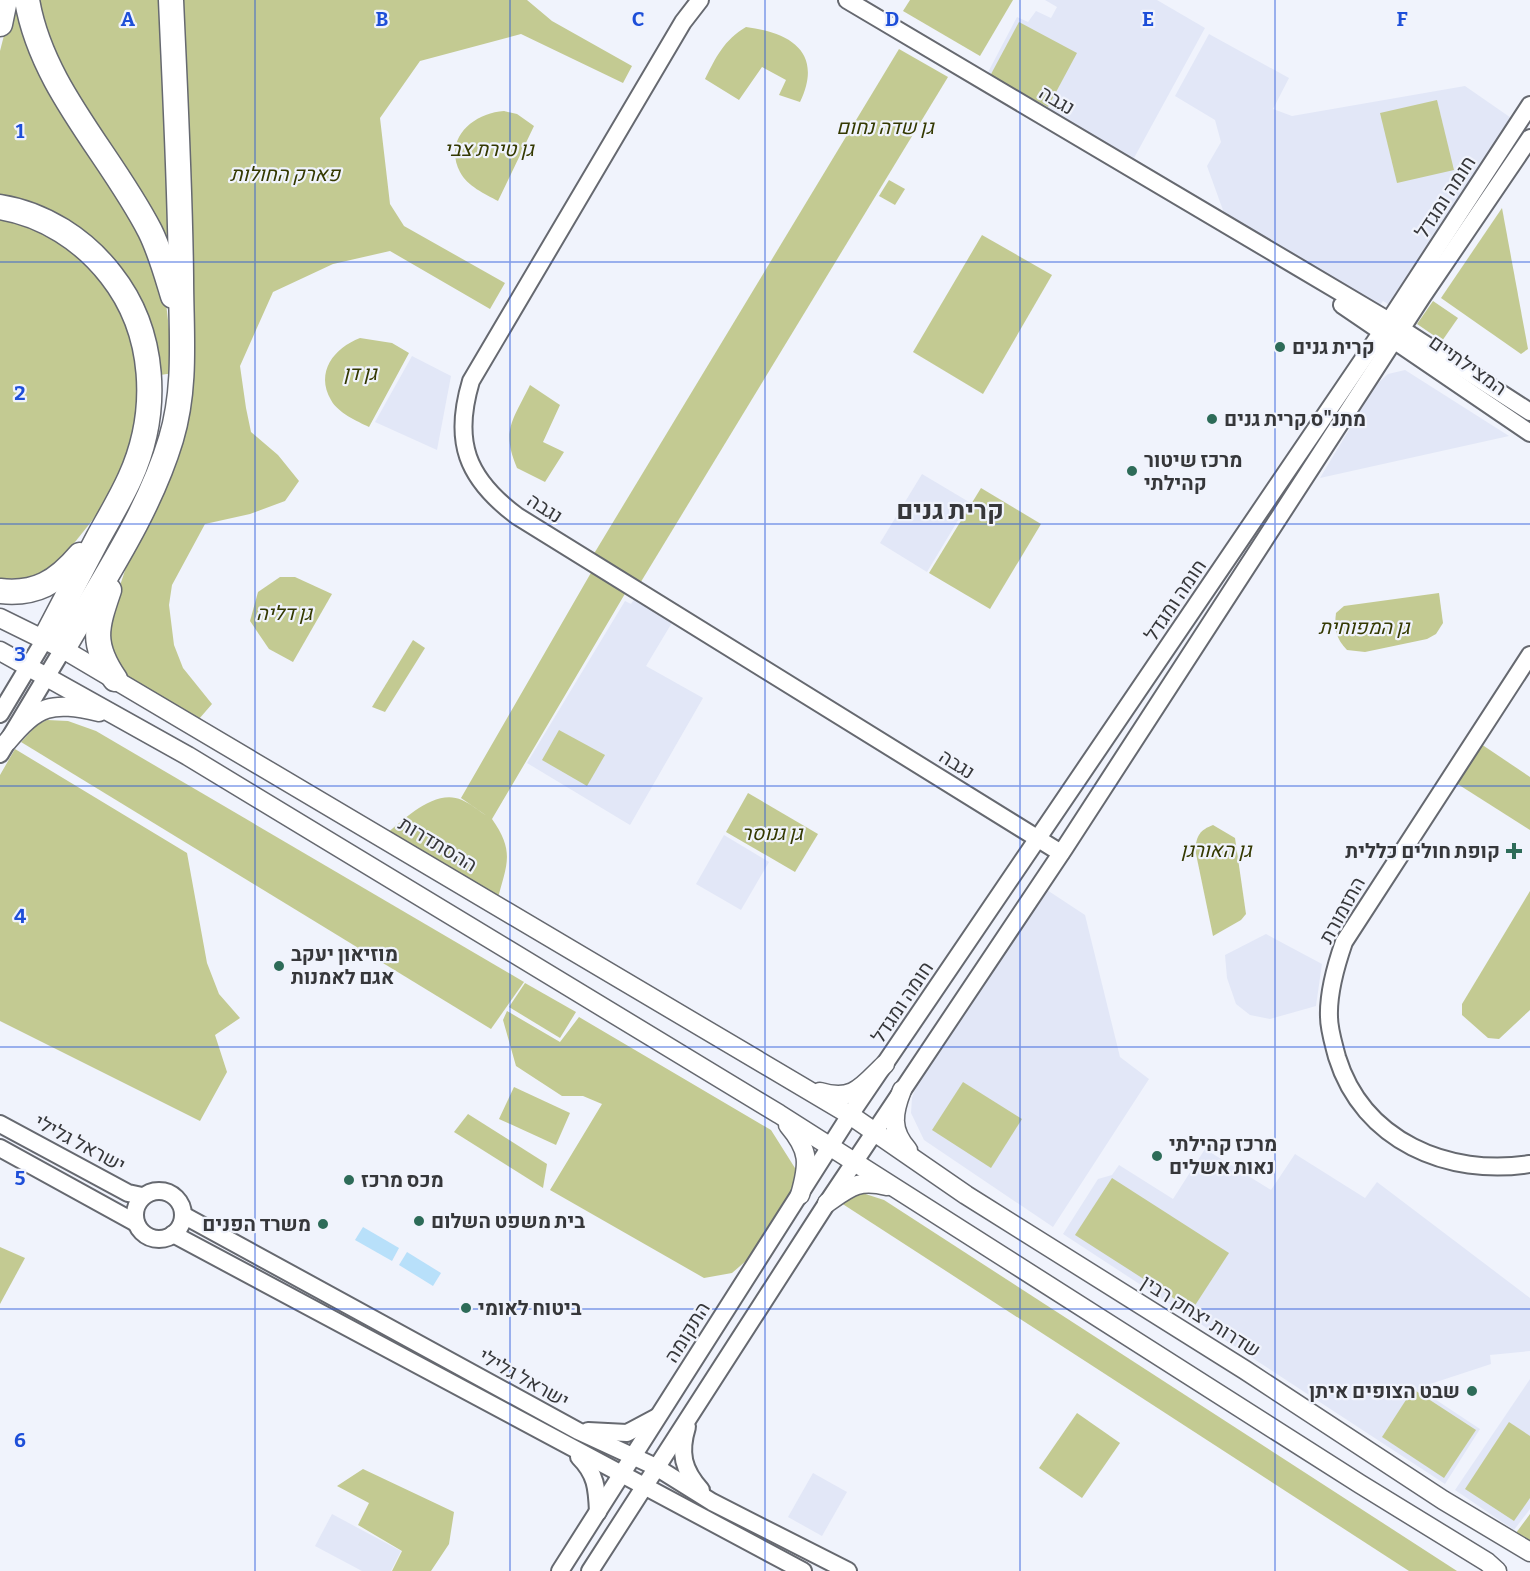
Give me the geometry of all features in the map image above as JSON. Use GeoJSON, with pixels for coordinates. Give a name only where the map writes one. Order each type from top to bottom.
{"type":"FeatureCollection","features":[{"type":"Feature","properties":{"kind":"highway"},"geometry":{"type":"LineString","coordinates":[[0,24],[5,0]]}},
{"type":"Feature","properties":{"kind":"highway"},"geometry":{"type":"LineString","coordinates":[[27,0],[44,55],[67,101],[149,229],[160,254],[173,296],[182,351]]}},
{"type":"Feature","properties":{"kind":"highway"},"geometry":{"type":"LineString","coordinates":[[54,644],[129,534],[149,498],[171,440],[182,383],[179,172],[171,0]]}},
{"type":"Feature","properties":{"kind":"highway"},"geometry":{"type":"LineString","coordinates":[[0,207],[53,225],[95,256],[128,299],[142,331],[149,369],[145,430],[130,477],[108,520],[54,644]]}},
{"type":"Feature","properties":{"kind":"highway"},"geometry":{"type":"LineString","coordinates":[[0,591],[22,592],[46,587],[72,564],[108,520]]}},
{"type":"Feature","properties":{"kind":"highway"},"geometry":{"type":"LineString","coordinates":[[115,680],[103,659],[96,639],[98,621],[129,534]]}},
{"type":"Feature","properties":{"kind":"main road","name":"ההסתדרות"},"geometry":{"type":"LineString","coordinates":[[0,618],[54,644],[850,1115]]}},
{"type":"Feature","properties":{"kind":"main road"},"geometry":{"type":"LineString","coordinates":[[0,651],[208,769],[779,1114],[1360,1484],[1487,1562],[1497,1571]]}},
{"type":"Feature","properties":{"kind":"main road"},"geometry":{"type":"LineString","coordinates":[[4,748],[26,720],[55,706],[81,708],[116,717]]}},
{"type":"Feature","properties":{"kind":"main road"},"geometry":{"type":"LineString","coordinates":[[793,1081],[835,1096],[847,1096],[860,1088],[885,1064]]}},
{"type":"Feature","properties":{"kind":"main road"},"geometry":{"type":"LineString","coordinates":[[903,1090],[894,1109],[895,1130],[900,1140],[920,1162]]}},
{"type":"Feature","properties":{"kind":"main road"},"geometry":{"type":"LineString","coordinates":[[779,1114],[796,1134],[806,1153],[807,1171],[800,1195]]}},
{"type":"Feature","properties":{"kind":"main road","name":"שדרות יצחק רבין"},"geometry":{"type":"LineString","coordinates":[[850,1115],[966,1195],[1245,1370],[1443,1500],[1530,1552]]}},
{"type":"Feature","properties":{"kind":"main road"},"geometry":{"type":"LineString","coordinates":[[827,1203],[854,1185],[866,1182],[895,1187]]}},
{"type":"Feature","properties":{"kind":"street","name":"נגבה"},"geometry":{"type":"LineString","coordinates":[[700,0],[683,22],[471,381],[461,422],[466,455],[475,472],[498,502],[517,516],[1060,853]]}},
{"type":"Feature","properties":{"kind":"street","name":"נגבה"},"geometry":{"type":"LineString","coordinates":[[847,0],[1245,237],[1391,330]]}},
{"type":"Feature","properties":{"kind":"street","name":"חומה ומגדל"},"geometry":{"type":"LineString","coordinates":[[875,1131],[1370,379],[1391,330],[1530,105]]}},
{"type":"Feature","properties":{"kind":"street","name":"חומה ומגדל"},"geometry":{"type":"LineString","coordinates":[[850,1115],[1391,330],[1530,138]]}},
{"type":"Feature","properties":{"kind":"street","name":"המצילתיים"},"geometry":{"type":"LineString","coordinates":[[1391,330],[1427,362],[1530,433]]}},
{"type":"Feature","properties":{"kind":"street","name":"המצילתיים"},"geometry":{"type":"LineString","coordinates":[[1391,330],[1530,412]]}},
{"type":"Feature","properties":{"kind":"street"},"geometry":{"type":"LineString","coordinates":[[1370,379],[1393,359],[1404,358],[1427,362]]}},
{"type":"Feature","properties":{"kind":"street"},"geometry":{"type":"LineString","coordinates":[[0,714],[29,666],[54,644]]}},
{"type":"Feature","properties":{"kind":"street"},"geometry":{"type":"LineString","coordinates":[[4,748],[46,677],[54,644]]}},
{"type":"Feature","properties":{"kind":"street","name":"התזמורת"},"geometry":{"type":"LineString","coordinates":[[1530,655],[1344,942],[1332,990],[1329,1017],[1334,1045],[1348,1088],[1363,1108],[1389,1132],[1417,1149],[1453,1163],[1496,1166],[1530,1164]]}},
{"type":"Feature","properties":{"kind":"street","name":"התקומה"},"geometry":{"type":"LineString","coordinates":[[560,1571],[850,1115]]}},
{"type":"Feature","properties":{"kind":"street","name":"ישראל גלילי"},"geometry":{"type":"LineString","coordinates":[[0,1124],[128,1193],[142,1196],[150,1192],[167,1192],[179,1201],[183,1215],[578,1431],[656,1467],[712,1502],[848,1571]]}},
{"type":"Feature","properties":{"kind":"street"},"geometry":{"type":"LineString","coordinates":[[590,1571],[875,1131]]}},
{"type":"Feature","properties":{"kind":"street","name":"ישראל גלילי"},"geometry":{"type":"LineString","coordinates":[[0,1148],[136,1223],[150,1237],[166,1238],[173,1234],[569,1448],[803,1571]]}},
{"type":"Feature","properties":{"kind":"street"},"geometry":{"type":"LineString","coordinates":[[136,1223],[136,1206],[142,1196]]}},
{"type":"Feature","properties":{"kind":"street"},"geometry":{"type":"LineString","coordinates":[[173,1234],[182,1222],[183,1215]]}},
{"type":"Feature","properties":{"kind":"street"},"geometry":{"type":"LineString","coordinates":[[578,1431],[627,1433],[654,1420],[665,1407]]}},
{"type":"Feature","properties":{"kind":"street"},"geometry":{"type":"LineString","coordinates":[[692,1411],[683,1441],[685,1468],[690,1478],[712,1502]]}},
{"type":"Feature","properties":{"kind":"street"},"geometry":{"type":"LineString","coordinates":[[569,1448],[593,1473],[597,1484],[598,1512]]}},
{"type":"Feature","properties":{"kind":"street"},"geometry":{"type":"LineString","coordinates":[[624,1520],[647,1504],[660,1503],[690,1510]]}},
{"type":"Feature","properties":{"kind":"shaded area"},"geometry":{"type":"Polygon","coordinates":[[[1045,0],[1157,0],[1205,28],[1134,158],[986,76],[1017,17],[1028,22],[1036,11],[1051,18],[1057,7],[1045,0]]]}},
{"type":"Feature","properties":{"kind":"shaded area"},"geometry":{"type":"Polygon","coordinates":[[[1209,34],[1289,78],[1273,109],[1292,116],[1465,86],[1514,120],[1391,306],[1383,301],[1378,308],[1224,213],[1207,166],[1221,142],[1215,120],[1175,96],[1209,34]]]}},
{"type":"Feature","properties":{"kind":"shaded area"},"geometry":{"type":"Polygon","coordinates":[[[412,356],[451,376],[437,450],[375,422],[412,356]]]}},
{"type":"Feature","properties":{"kind":"shaded area"},"geometry":{"type":"Polygon","coordinates":[[[1405,370],[1509,436],[1320,478],[1376,385],[1388,374],[1405,370]]]}},
{"type":"Feature","properties":{"kind":"shaded area"},"geometry":{"type":"Polygon","coordinates":[[[922,474],[969,502],[927,572],[880,543],[922,474]]]}},
{"type":"Feature","properties":{"kind":"shaded area"},"geometry":{"type":"Polygon","coordinates":[[[635,598],[673,621],[646,666],[703,698],[630,825],[527,763],[625,601],[631,604],[635,598]]]}},
{"type":"Feature","properties":{"kind":"shaded area"},"geometry":{"type":"Polygon","coordinates":[[[724,835],[769,862],[741,910],[696,884],[724,835]]]}},
{"type":"Feature","properties":{"kind":"shaded area"},"geometry":{"type":"Polygon","coordinates":[[[1047,890],[1085,915],[1120,1057],[1149,1079],[1053,1227],[924,1140],[911,1113],[912,1098],[919,1079],[1047,890]]]}},
{"type":"Feature","properties":{"kind":"shaded area"},"geometry":{"type":"Polygon","coordinates":[[[1266,934],[1322,964],[1316,1006],[1270,1019],[1250,1015],[1236,1004],[1227,978],[1225,955],[1266,934]]]}},
{"type":"Feature","properties":{"kind":"shaded area"},"geometry":{"type":"Polygon","coordinates":[[[1205,1149],[1271,1190],[1295,1154],[1365,1198],[1377,1182],[1530,1298],[1530,1351],[1490,1355],[1491,1364],[1418,1388],[1480,1429],[1445,1484],[1063,1234],[1098,1179],[1112,1175],[1119,1165],[1173,1199],[1205,1149]]]}},
{"type":"Feature","properties":{"kind":"shaded area"},"geometry":{"type":"Polygon","coordinates":[[[1530,1379],[1530,1509],[1514,1530],[1455,1490],[1530,1379]]]}},
{"type":"Feature","properties":{"kind":"shaded area"},"geometry":{"type":"Polygon","coordinates":[[[813,1473],[847,1492],[822,1536],[788,1517],[813,1473]]]}},
{"type":"Feature","properties":{"kind":"shaded area"},"geometry":{"type":"Polygon","coordinates":[[[332,1514],[401,1551],[391,1571],[362,1571],[315,1546],[332,1514]]]}},
{"type":"Feature","properties":{"kind":"green space"},"geometry":{"type":"Polygon","coordinates":[[[13,0],[17,0],[51,96],[106,180],[148,251],[166,303],[174,373],[160,375],[135,295],[0,200],[0,51],[13,0]]]}},
{"type":"Feature","properties":{"kind":"green space"},"geometry":{"type":"Polygon","coordinates":[[[34,0],[160,0],[173,254],[147,200],[58,66],[34,0]]]}},
{"type":"Feature","properties":{"kind":"green space","name":"פארק החולות"},"geometry":{"type":"Polygon","coordinates":[[[179,0],[527,0],[552,21],[632,66],[623,83],[521,34],[420,61],[380,118],[390,204],[404,226],[505,283],[490,309],[390,251],[333,264],[273,292],[240,366],[251,432],[278,455],[299,481],[285,501],[250,514],[205,524],[172,585],[169,605],[174,645],[183,668],[212,704],[199,719],[134,684],[113,659],[108,622],[136,537],[174,457],[179,0]]]}},
{"type":"Feature","properties":{"kind":"green space"},"geometry":{"type":"Polygon","coordinates":[[[910,0],[1013,0],[980,56],[903,11],[910,0]]]}},
{"type":"Feature","properties":{"kind":"green space"},"geometry":{"type":"Polygon","coordinates":[[[1019,22],[1077,53],[1048,107],[990,76],[1019,22]]]}},
{"type":"Feature","properties":{"kind":"green space"},"geometry":{"type":"Polygon","coordinates":[[[746,27],[778,34],[799,49],[808,71],[800,102],[779,95],[786,80],[762,67],[739,100],[705,79],[726,43],[746,27]]]}},
{"type":"Feature","properties":{"kind":"green space","name":"גן שדה נחום"},"geometry":{"type":"Polygon","coordinates":[[[899,49],[948,77],[639,585],[592,557],[899,49]]]}},
{"type":"Feature","properties":{"kind":"green space"},"geometry":{"type":"Polygon","coordinates":[[[1437,100],[1454,170],[1397,183],[1380,113],[1437,100]]]}},
{"type":"Feature","properties":{"kind":"green space","name":"גן טירת צבי"},"geometry":{"type":"Polygon","coordinates":[[[504,111],[517,114],[534,126],[498,201],[477,189],[463,177],[456,160],[455,149],[458,139],[472,122],[504,111]]]}},
{"type":"Feature","properties":{"kind":"green space"},"geometry":{"type":"Polygon","coordinates":[[[889,180],[905,189],[895,205],[879,196],[889,180]]]}},
{"type":"Feature","properties":{"kind":"green space"},"geometry":{"type":"Polygon","coordinates":[[[1502,208],[1528,349],[1521,354],[1441,298],[1502,208]]]}},
{"type":"Feature","properties":{"kind":"green space"},"geometry":{"type":"Polygon","coordinates":[[[0,209],[56,227],[130,303],[141,409],[123,467],[99,512],[63,557],[44,572],[29,578],[0,579],[0,209]]]}},
{"type":"Feature","properties":{"kind":"green space"},"geometry":{"type":"Polygon","coordinates":[[[982,235],[1052,275],[983,394],[913,352],[982,235]]]}},
{"type":"Feature","properties":{"kind":"green space"},"geometry":{"type":"Polygon","coordinates":[[[1433,301],[1458,318],[1442,341],[1417,324],[1433,301]]]}},
{"type":"Feature","properties":{"kind":"green space","name":"גן דן"},"geometry":{"type":"Polygon","coordinates":[[[360,338],[392,343],[409,353],[369,427],[348,416],[334,405],[325,380],[326,371],[335,355],[342,348],[360,338]]]}},
{"type":"Feature","properties":{"kind":"green space"},"geometry":{"type":"Polygon","coordinates":[[[530,385],[560,405],[543,442],[564,452],[545,482],[517,468],[510,444],[511,425],[530,385]]]}},
{"type":"Feature","properties":{"kind":"green space"},"geometry":{"type":"Polygon","coordinates":[[[981,488],[1041,524],[990,609],[929,573],[981,488]]]}},
{"type":"Feature","properties":{"kind":"green space"},"geometry":{"type":"Polygon","coordinates":[[[592,571],[626,592],[492,819],[507,850],[506,868],[497,902],[386,834],[411,813],[441,798],[452,797],[462,800],[487,816],[461,798],[592,571]]]}},
{"type":"Feature","properties":{"kind":"green space","name":"גן דליה"},"geometry":{"type":"Polygon","coordinates":[[[280,577],[295,577],[332,594],[293,662],[269,649],[250,621],[258,592],[280,577]]]}},
{"type":"Feature","properties":{"kind":"green space","name":"גן המפוחית"},"geometry":{"type":"Polygon","coordinates":[[[1439,593],[1443,623],[1436,634],[1427,639],[1365,652],[1347,650],[1338,637],[1335,624],[1336,613],[1344,606],[1439,593]]]}},
{"type":"Feature","properties":{"kind":"green space"},"geometry":{"type":"Polygon","coordinates":[[[413,640],[425,648],[385,712],[372,707],[413,640]]]}},
{"type":"Feature","properties":{"kind":"green space"},"geometry":{"type":"Polygon","coordinates":[[[47,720],[68,721],[96,731],[524,982],[491,1029],[21,742],[37,725],[47,720]]]}},
{"type":"Feature","properties":{"kind":"green space"},"geometry":{"type":"Polygon","coordinates":[[[559,730],[605,755],[587,786],[542,760],[559,730]]]}},
{"type":"Feature","properties":{"kind":"green space"},"geometry":{"type":"Polygon","coordinates":[[[1481,744],[1530,777],[1530,830],[1456,783],[1481,744]]]}},
{"type":"Feature","properties":{"kind":"green space"},"geometry":{"type":"Polygon","coordinates":[[[15,749],[187,853],[207,963],[219,994],[240,1018],[215,1035],[227,1072],[200,1121],[0,1021],[0,775],[15,749]]]}},
{"type":"Feature","properties":{"kind":"green space","name":"גן גנוסר"},"geometry":{"type":"Polygon","coordinates":[[[748,793],[818,834],[795,872],[726,832],[748,793]]]}},
{"type":"Feature","properties":{"kind":"green space","name":"גן האורגן"},"geometry":{"type":"Polygon","coordinates":[[[1213,825],[1235,838],[1246,914],[1241,920],[1213,936],[1195,849],[1200,834],[1213,825]]]}},
{"type":"Feature","properties":{"kind":"green space"},"geometry":{"type":"Polygon","coordinates":[[[1530,891],[1530,1010],[1499,1039],[1488,1038],[1462,1015],[1462,1004],[1530,891]]]}},
{"type":"Feature","properties":{"kind":"green space"},"geometry":{"type":"Polygon","coordinates":[[[525,983],[576,1012],[560,1038],[509,1007],[525,983]]]}},
{"type":"Feature","properties":{"kind":"green space"},"geometry":{"type":"Polygon","coordinates":[[[507,1011],[560,1042],[579,1017],[771,1130],[800,1176],[754,1254],[732,1273],[704,1278],[550,1190],[602,1104],[583,1096],[562,1096],[516,1066],[503,1020],[507,1011]]]}},
{"type":"Feature","properties":{"kind":"green space"},"geometry":{"type":"Polygon","coordinates":[[[963,1082],[1022,1119],[991,1168],[932,1130],[963,1082]]]}},
{"type":"Feature","properties":{"kind":"green space"},"geometry":{"type":"Polygon","coordinates":[[[514,1087],[570,1113],[556,1145],[499,1119],[514,1087]]]}},
{"type":"Feature","properties":{"kind":"green space"},"geometry":{"type":"Polygon","coordinates":[[[468,1114],[547,1164],[543,1188],[454,1132],[468,1114]]]}},
{"type":"Feature","properties":{"kind":"green space"},"geometry":{"type":"Polygon","coordinates":[[[1112,1178],[1229,1253],[1192,1310],[1075,1235],[1112,1178]]]}},
{"type":"Feature","properties":{"kind":"green space"},"geometry":{"type":"Polygon","coordinates":[[[853,1190],[884,1200],[1457,1571],[1409,1571],[838,1201],[853,1190]]]}},
{"type":"Feature","properties":{"kind":"green space"},"geometry":{"type":"Polygon","coordinates":[[[0,1247],[25,1258],[0,1304],[0,1247]]]}},
{"type":"Feature","properties":{"kind":"green space"},"geometry":{"type":"Polygon","coordinates":[[[1413,1389],[1476,1430],[1444,1478],[1382,1437],[1413,1389]]]}},
{"type":"Feature","properties":{"kind":"green space"},"geometry":{"type":"Polygon","coordinates":[[[1077,1413],[1120,1443],[1082,1498],[1039,1468],[1077,1413]]]}},
{"type":"Feature","properties":{"kind":"green space"},"geometry":{"type":"Polygon","coordinates":[[[1509,1422],[1530,1436],[1530,1498],[1514,1521],[1465,1489],[1509,1422]]]}},
{"type":"Feature","properties":{"kind":"green space"},"geometry":{"type":"Polygon","coordinates":[[[363,1469],[454,1512],[449,1544],[431,1571],[392,1571],[402,1551],[358,1525],[369,1503],[337,1486],[363,1469]]]}},
{"type":"Feature","properties":{"kind":"green space"},"geometry":{"type":"Polygon","coordinates":[[[1530,1514],[1530,1542],[1516,1533],[1530,1514]]]}},
{"type":"Feature","properties":{"kind":"water"},"geometry":{"type":"Polygon","coordinates":[[[363,1227],[399,1248],[392,1261],[355,1240],[363,1227]]]}},
{"type":"Feature","properties":{"kind":"water"},"geometry":{"type":"Polygon","coordinates":[[[407,1252],[441,1273],[433,1286],[399,1265],[407,1252]]]}},
{"type":"Feature","properties":{"kind":"place","name":"קרית גנים"},"geometry":{"type":"Point","coordinates":[1280,347]}},
{"type":"Feature","properties":{"kind":"place","name":"מתנ\"ס קרית גנים"},"geometry":{"type":"Point","coordinates":[1212,419]}},
{"type":"Feature","properties":{"kind":"place","name":"מרכז שיטור קהילתי"},"geometry":{"type":"Point","coordinates":[1132,471]}},
{"type":"Feature","properties":{"kind":"place","name":"קופת חולים כללית"},"geometry":{"type":"Point","coordinates":[1514,851]}},
{"type":"Feature","properties":{"kind":"place","name":"מוזיאון יעקב אגם לאמנות"},"geometry":{"type":"Point","coordinates":[279,966]}},
{"type":"Feature","properties":{"kind":"place","name":"מרכז קהילתי נאות אשלים"},"geometry":{"type":"Point","coordinates":[1157,1156]}},
{"type":"Feature","properties":{"kind":"place","name":"מכס מרכז"},"geometry":{"type":"Point","coordinates":[349,1180]}},
{"type":"Feature","properties":{"kind":"place","name":"בית משפט השלום"},"geometry":{"type":"Point","coordinates":[419,1221]}},
{"type":"Feature","properties":{"kind":"place","name":"משרד הפנים"},"geometry":{"type":"Point","coordinates":[323,1224]}},
{"type":"Feature","properties":{"kind":"place","name":"ביטוח לאומי"},"geometry":{"type":"Point","coordinates":[466,1308]}},
{"type":"Feature","properties":{"kind":"place","name":"שבט הצופים איתן"},"geometry":{"type":"Point","coordinates":[1472,1391]}},
{"type":"Feature","properties":{"kind":"district","name":"קרית גנים"},"geometry":{"type":"Point","coordinates":[950,510]}}]}
